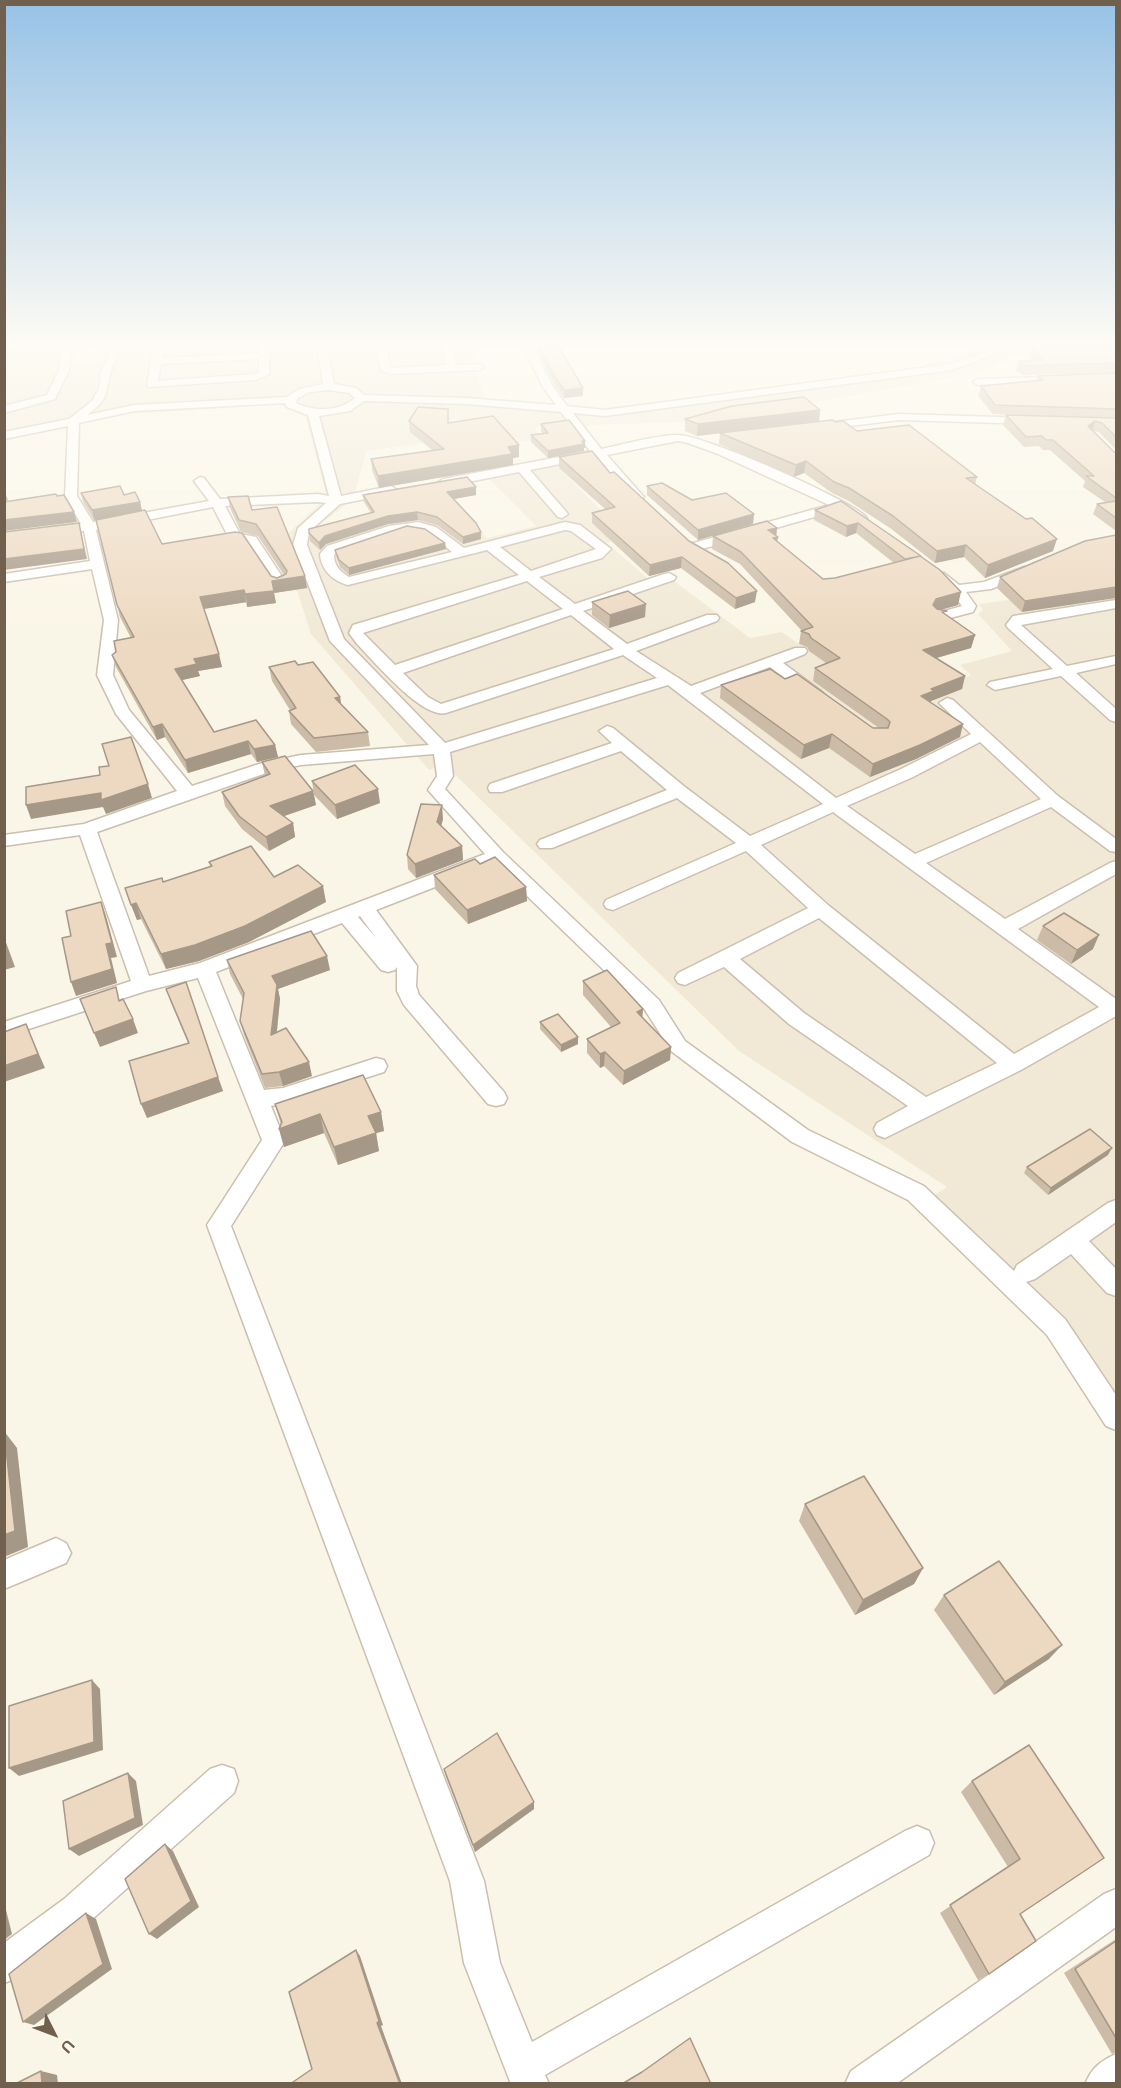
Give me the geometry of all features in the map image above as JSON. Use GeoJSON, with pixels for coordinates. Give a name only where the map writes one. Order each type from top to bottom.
{"type":"FeatureCollection","features":[{"type":"Feature","properties":{"kind":"street"},"geometry":{"type":"LineString","coordinates":[[72,442],[66,496],[89,527],[111,620],[105,675],[122,711],[188,793]]}},
{"type":"Feature","properties":{"kind":"street"},"geometry":{"type":"LineString","coordinates":[[321,442],[336,501]]}},
{"type":"Feature","properties":{"kind":"street"},"geometry":{"type":"LineString","coordinates":[[591,442],[631,491],[647,505]]}},
{"type":"Feature","properties":{"kind":"street"},"geometry":{"type":"LineString","coordinates":[[426,485],[523,469],[656,442]]}},
{"type":"Feature","properties":{"kind":"street"},"geometry":{"type":"LineString","coordinates":[[700,442],[842,505],[876,527]]}},
{"type":"Feature","properties":{"kind":"street"},"geometry":{"type":"LineString","coordinates":[[523,469],[562,514]]}},
{"type":"Feature","properties":{"kind":"street"},"geometry":{"type":"LineString","coordinates":[[200,481],[217,504],[235,537],[251,540],[279,584]]}},
{"type":"Feature","properties":{"kind":"street"},"geometry":{"type":"LineString","coordinates":[[67,529],[217,504],[318,498],[336,501],[405,488]]}},
{"type":"Feature","properties":{"kind":"street"},"geometry":{"type":"LineString","coordinates":[[336,501],[303,531],[300,545],[337,641],[442,749],[445,776],[436,790],[497,856],[652,1005],[678,1046],[800,1136],[916,1193],[1056,1327],[1116,1417]]}},
{"type":"Feature","properties":{"kind":"street"},"geometry":{"type":"LineString","coordinates":[[714,558],[691,543],[842,505]]}},
{"type":"Feature","properties":{"kind":"street"},"geometry":{"type":"LineString","coordinates":[[462,553],[429,529],[409,526],[332,549],[327,554],[327,560],[339,578],[348,581],[462,553],[490,546],[565,526],[575,528],[604,549],[597,555],[358,628],[356,633],[362,641],[432,708],[440,710],[625,650],[712,618]]}},
{"type":"Feature","properties":{"kind":"street"},"geometry":{"type":"LineString","coordinates":[[490,546],[625,650],[667,680],[689,692],[836,806],[1115,1007],[1014,1064],[925,1107],[885,1130]]}},
{"type":"Feature","properties":{"kind":"street"},"geometry":{"type":"LineString","coordinates":[[4,578],[96,564]]}},
{"type":"Feature","properties":{"kind":"street"},"geometry":{"type":"LineString","coordinates":[[929,568],[956,589],[969,606],[968,609],[939,617]]}},
{"type":"Feature","properties":{"kind":"street"},"geometry":{"type":"LineString","coordinates":[[956,589],[986,585],[1033,568]]}},
{"type":"Feature","properties":{"kind":"street"},"geometry":{"type":"LineString","coordinates":[[394,671],[669,577]]}},
{"type":"Feature","properties":{"kind":"street"},"geometry":{"type":"LineString","coordinates":[[1116,603],[1018,619],[1013,625],[1116,717]]}},
{"type":"Feature","properties":{"kind":"street"},"geometry":{"type":"LineString","coordinates":[[689,692],[800,651]]}},
{"type":"Feature","properties":{"kind":"street"},"geometry":{"type":"LineString","coordinates":[[995,685],[1063,669],[1116,660]]}},
{"type":"Feature","properties":{"kind":"street"},"geometry":{"type":"LineString","coordinates":[[771,661],[832,706]]}},
{"type":"Feature","properties":{"kind":"street"},"geometry":{"type":"LineString","coordinates":[[4,841],[87,829],[268,767],[301,760],[442,749],[667,680]]}},
{"type":"Feature","properties":{"kind":"street"},"geometry":{"type":"LineString","coordinates":[[947,704],[1052,800],[1116,847]]}},
{"type":"Feature","properties":{"kind":"street"},"geometry":{"type":"LineString","coordinates":[[607,731],[679,791],[749,844],[821,909],[1014,1064]]}},
{"type":"Feature","properties":{"kind":"street"},"geometry":{"type":"LineString","coordinates":[[613,904],[836,806],[981,735]]}},
{"type":"Feature","properties":{"kind":"street"},"geometry":{"type":"LineString","coordinates":[[496,788],[623,745]]}},
{"type":"Feature","properties":{"kind":"street"},"geometry":{"type":"LineString","coordinates":[[546,844],[679,791]]}},
{"type":"Feature","properties":{"kind":"street"},"geometry":{"type":"LineString","coordinates":[[913,862],[1052,800]]}},
{"type":"Feature","properties":{"kind":"street"},"geometry":{"type":"LineString","coordinates":[[87,829],[142,985]]}},
{"type":"Feature","properties":{"kind":"street"},"geometry":{"type":"LineString","coordinates":[[4,1030],[142,985],[205,969],[497,856]]}},
{"type":"Feature","properties":{"kind":"street"},"geometry":{"type":"LineString","coordinates":[[1004,928],[1116,867]]}},
{"type":"Feature","properties":{"kind":"street"},"geometry":{"type":"LineString","coordinates":[[685,978],[821,909]]}},
{"type":"Feature","properties":{"kind":"street"},"geometry":{"type":"LineString","coordinates":[[356,912],[388,965]]}},
{"type":"Feature","properties":{"kind":"street"},"geometry":{"type":"LineString","coordinates":[[356,912],[406,966],[405,990],[410,1000],[422,1010],[496,1098]]}},
{"type":"Feature","properties":{"kind":"street"},"geometry":{"type":"LineString","coordinates":[[726,957],[749,981],[790,1013],[925,1107]]}},
{"type":"Feature","properties":{"kind":"street"},"geometry":{"type":"LineString","coordinates":[[205,969],[274,1141],[219,1225],[467,1881],[482,1963],[527,2075],[917,1843]]}},
{"type":"Feature","properties":{"kind":"street"},"geometry":{"type":"LineString","coordinates":[[257,1099],[283,1096],[376,1066]]}},
{"type":"Feature","properties":{"kind":"street"},"geometry":{"type":"LineString","coordinates":[[1026,1272],[1116,1210]]}},
{"type":"Feature","properties":{"kind":"street"},"geometry":{"type":"LineString","coordinates":[[1072,1240],[1116,1285]]}},
{"type":"Feature","properties":{"kind":"street"},"geometry":{"type":"LineString","coordinates":[[4,1575],[56,1552]]}},
{"type":"Feature","properties":{"kind":"street"},"geometry":{"type":"LineString","coordinates":[[4,1965],[76,1911],[222,1781]]}},
{"type":"Feature","properties":{"kind":"street"},"geometry":{"type":"LineString","coordinates":[[864,2084],[1116,1906]]}},
{"type":"Feature","properties":{"kind":"street"},"geometry":{"type":"LineString","coordinates":[[1104,2084],[1116,2073]]}},
{"type":"Feature","properties":{"kind":"shaded area"},"geometry":{"type":"Polygon","coordinates":[[[312,442],[429,442],[367,451],[353,499],[313,530],[454,498],[487,538],[536,526],[489,479],[557,466],[602,511],[633,536],[607,543],[654,584],[674,581],[750,638],[782,632],[894,711],[971,675],[960,665],[1012,651],[978,614],[983,610],[979,604],[1081,590],[1116,573],[1116,1408],[922,1203],[947,1187],[739,1051],[444,764],[429,770],[311,634],[281,540],[327,497],[312,442]]]}},
{"type":"Feature","properties":{"kind":"building"},"geometry":{"type":"Polygon","coordinates":[[[436,442],[517,442],[519,445],[508,447],[512,454],[378,476],[371,459],[444,449],[436,442]]]}},
{"type":"Feature","properties":{"kind":"building"},"geometry":{"type":"Polygon","coordinates":[[[539,442],[584,444],[548,451],[539,442]]]}},
{"type":"Feature","properties":{"kind":"building"},"geometry":{"type":"Polygon","coordinates":[[[742,442],[932,442],[977,477],[966,478],[1026,519],[1032,518],[1057,539],[988,565],[966,545],[937,551],[893,516],[849,488],[834,482],[806,461],[796,465],[742,442]]]}},
{"type":"Feature","properties":{"kind":"building"},"geometry":{"type":"Polygon","coordinates":[[[1056,442],[1104,442],[1116,453],[1116,498],[1086,476],[1094,476],[1056,442]]]}},
{"type":"Feature","properties":{"kind":"building"},"geometry":{"type":"Polygon","coordinates":[[[592,451],[610,473],[614,472],[689,541],[728,563],[757,591],[736,598],[682,557],[650,565],[592,513],[615,507],[559,457],[592,451]]]}},
{"type":"Feature","properties":{"kind":"building"},"geometry":{"type":"Polygon","coordinates":[[[467,477],[476,487],[447,492],[476,523],[481,532],[463,537],[437,517],[417,512],[388,516],[325,536],[319,543],[309,533],[309,529],[374,512],[363,495],[467,477]]]}},
{"type":"Feature","properties":{"kind":"building"},"geometry":{"type":"Polygon","coordinates":[[[662,483],[692,500],[726,493],[754,514],[698,530],[647,486],[662,483]]]}},
{"type":"Feature","properties":{"kind":"building"},"geometry":{"type":"Polygon","coordinates":[[[120,486],[124,495],[135,492],[140,502],[92,510],[81,493],[120,486]]]}},
{"type":"Feature","properties":{"kind":"building"},"geometry":{"type":"Polygon","coordinates":[[[56,494],[57,496],[64,495],[74,512],[4,520],[4,502],[56,494]]]}},
{"type":"Feature","properties":{"kind":"building"},"geometry":{"type":"Polygon","coordinates":[[[248,496],[252,510],[277,507],[305,576],[272,581],[274,591],[245,594],[244,590],[200,597],[219,654],[194,659],[197,664],[175,669],[214,732],[256,720],[275,745],[254,749],[248,741],[185,760],[162,724],[153,727],[112,655],[116,652],[114,641],[134,637],[117,605],[96,520],[145,510],[162,544],[235,532],[242,533],[271,576],[277,578],[286,574],[287,571],[256,524],[239,520],[228,497],[248,496]]]}},
{"type":"Feature","properties":{"kind":"building"},"geometry":{"type":"Polygon","coordinates":[[[841,501],[921,556],[905,559],[858,523],[847,526],[815,510],[841,501]]]}},
{"type":"Feature","properties":{"kind":"building"},"geometry":{"type":"Polygon","coordinates":[[[1116,501],[1116,518],[1097,504],[1116,501]]]}},
{"type":"Feature","properties":{"kind":"building"},"geometry":{"type":"Polygon","coordinates":[[[767,521],[777,528],[768,530],[778,537],[773,538],[823,579],[920,556],[940,570],[961,592],[936,599],[933,605],[937,609],[947,611],[942,612],[975,635],[923,650],[965,676],[931,689],[934,691],[921,696],[963,724],[873,764],[832,734],[804,745],[721,685],[770,669],[785,679],[797,674],[873,728],[888,728],[890,722],[815,668],[840,658],[811,638],[809,634],[801,631],[813,627],[741,552],[713,536],[767,521]]]}},
{"type":"Feature","properties":{"kind":"building"},"geometry":{"type":"Polygon","coordinates":[[[79,523],[84,549],[4,559],[4,532],[79,523]]]}},
{"type":"Feature","properties":{"kind":"building"},"geometry":{"type":"Polygon","coordinates":[[[407,526],[425,529],[445,543],[349,568],[339,560],[335,550],[407,526]]]}},
{"type":"Feature","properties":{"kind":"building"},"geometry":{"type":"Polygon","coordinates":[[[1116,535],[1116,587],[1025,601],[1000,577],[1085,541],[1116,535]]]}},
{"type":"Feature","properties":{"kind":"building"},"geometry":{"type":"Polygon","coordinates":[[[628,591],[646,604],[610,615],[592,602],[628,591]]]}},
{"type":"Feature","properties":{"kind":"building"},"geometry":{"type":"Polygon","coordinates":[[[295,661],[298,665],[313,662],[340,697],[335,698],[368,732],[314,738],[289,711],[296,708],[269,667],[295,661]]]}},
{"type":"Feature","properties":{"kind":"building"},"geometry":{"type":"Polygon","coordinates":[[[131,737],[148,784],[101,800],[101,793],[26,805],[26,787],[100,775],[99,767],[109,766],[102,744],[131,737]]]}},
{"type":"Feature","properties":{"kind":"building"},"geometry":{"type":"Polygon","coordinates":[[[285,756],[313,791],[270,806],[293,823],[266,837],[239,816],[222,792],[270,774],[262,762],[285,756]]]}},
{"type":"Feature","properties":{"kind":"building"},"geometry":{"type":"Polygon","coordinates":[[[355,765],[378,789],[335,805],[312,781],[355,765]]]}},
{"type":"Feature","properties":{"kind":"building"},"geometry":{"type":"Polygon","coordinates":[[[421,804],[442,805],[437,822],[462,846],[415,864],[407,855],[421,804]]]}},
{"type":"Feature","properties":{"kind":"building"},"geometry":{"type":"Polygon","coordinates":[[[251,846],[274,877],[298,865],[323,886],[245,926],[195,945],[161,954],[136,903],[131,905],[125,888],[162,878],[163,882],[212,866],[209,862],[251,846]]]}},
{"type":"Feature","properties":{"kind":"building"},"geometry":{"type":"Polygon","coordinates":[[[495,857],[526,887],[467,910],[434,875],[475,859],[480,864],[495,857]]]}},
{"type":"Feature","properties":{"kind":"building"},"geometry":{"type":"Polygon","coordinates":[[[101,902],[112,943],[106,944],[112,969],[71,982],[62,938],[71,936],[66,911],[101,902]]]}},
{"type":"Feature","properties":{"kind":"building"},"geometry":{"type":"Polygon","coordinates":[[[1064,913],[1099,935],[1077,950],[1043,926],[1064,913]]]}},
{"type":"Feature","properties":{"kind":"building"},"geometry":{"type":"Polygon","coordinates":[[[311,931],[327,956],[272,976],[277,985],[271,1035],[286,1028],[309,1062],[279,1072],[262,1074],[240,1021],[244,993],[227,960],[311,931]]]}},
{"type":"Feature","properties":{"kind":"building"},"geometry":{"type":"Polygon","coordinates":[[[607,970],[643,1009],[637,1012],[671,1047],[624,1071],[605,1052],[600,1054],[587,1039],[620,1023],[583,981],[607,970]]]}},
{"type":"Feature","properties":{"kind":"building"},"geometry":{"type":"Polygon","coordinates":[[[186,982],[218,1077],[141,1104],[129,1061],[189,1043],[166,989],[186,982]]]}},
{"type":"Feature","properties":{"kind":"building"},"geometry":{"type":"Polygon","coordinates":[[[116,987],[119,1001],[123,999],[133,1019],[94,1033],[80,999],[116,987]]]}},
{"type":"Feature","properties":{"kind":"building"},"geometry":{"type":"Polygon","coordinates":[[[558,1014],[578,1037],[561,1045],[540,1022],[558,1014]]]}},
{"type":"Feature","properties":{"kind":"building"},"geometry":{"type":"Polygon","coordinates":[[[26,1024],[38,1054],[4,1066],[4,1032],[26,1024]]]}},
{"type":"Feature","properties":{"kind":"building"},"geometry":{"type":"Polygon","coordinates":[[[363,1075],[381,1112],[368,1116],[376,1133],[334,1147],[320,1114],[279,1129],[282,1122],[275,1104],[363,1075]]]}},
{"type":"Feature","properties":{"kind":"building"},"geometry":{"type":"Polygon","coordinates":[[[1090,1129],[1112,1148],[1051,1188],[1027,1167],[1090,1129]]]}},
{"type":"Feature","properties":{"kind":"building"},"geometry":{"type":"Polygon","coordinates":[[[4,1431],[15,1531],[4,1535],[4,1431]]]}},
{"type":"Feature","properties":{"kind":"building"},"geometry":{"type":"Polygon","coordinates":[[[864,1476],[923,1568],[863,1600],[805,1504],[864,1476]]]}},
{"type":"Feature","properties":{"kind":"building"},"geometry":{"type":"Polygon","coordinates":[[[999,1561],[1062,1645],[1005,1682],[944,1595],[999,1561]]]}},
{"type":"Feature","properties":{"kind":"building"},"geometry":{"type":"Polygon","coordinates":[[[92,1680],[94,1742],[9,1768],[9,1706],[92,1680]]]}},
{"type":"Feature","properties":{"kind":"building"},"geometry":{"type":"Polygon","coordinates":[[[497,1733],[534,1802],[473,1845],[444,1769],[497,1733]]]}},
{"type":"Feature","properties":{"kind":"building"},"geometry":{"type":"Polygon","coordinates":[[[1029,1745],[1104,1858],[1020,1914],[1036,1941],[989,1974],[950,1905],[1020,1859],[972,1781],[1029,1745]]]}},
{"type":"Feature","properties":{"kind":"building"},"geometry":{"type":"Polygon","coordinates":[[[128,1773],[135,1818],[69,1849],[63,1801],[128,1773]]]}},
{"type":"Feature","properties":{"kind":"building"},"geometry":{"type":"Polygon","coordinates":[[[165,1844],[191,1901],[149,1934],[125,1879],[165,1844]]]}},
{"type":"Feature","properties":{"kind":"building"},"geometry":{"type":"Polygon","coordinates":[[[86,1913],[103,1964],[23,2022],[9,1974],[86,1913]]]}},
{"type":"Feature","properties":{"kind":"building"},"geometry":{"type":"Polygon","coordinates":[[[1116,1941],[1116,2038],[1075,1969],[1116,1941]]]}},
{"type":"Feature","properties":{"kind":"building"},"geometry":{"type":"Polygon","coordinates":[[[356,1950],[379,2021],[377,2023],[400,2084],[290,2084],[312,2069],[289,1992],[356,1950]]]}},
{"type":"Feature","properties":{"kind":"building"},"geometry":{"type":"Polygon","coordinates":[[[690,2038],[711,2084],[622,2084],[642,2072],[690,2038]]]}},
{"type":"Feature","properties":{"kind":"building"},"geometry":{"type":"Polygon","coordinates":[[[41,2071],[42,2084],[15,2084],[41,2071]]]}}]}
